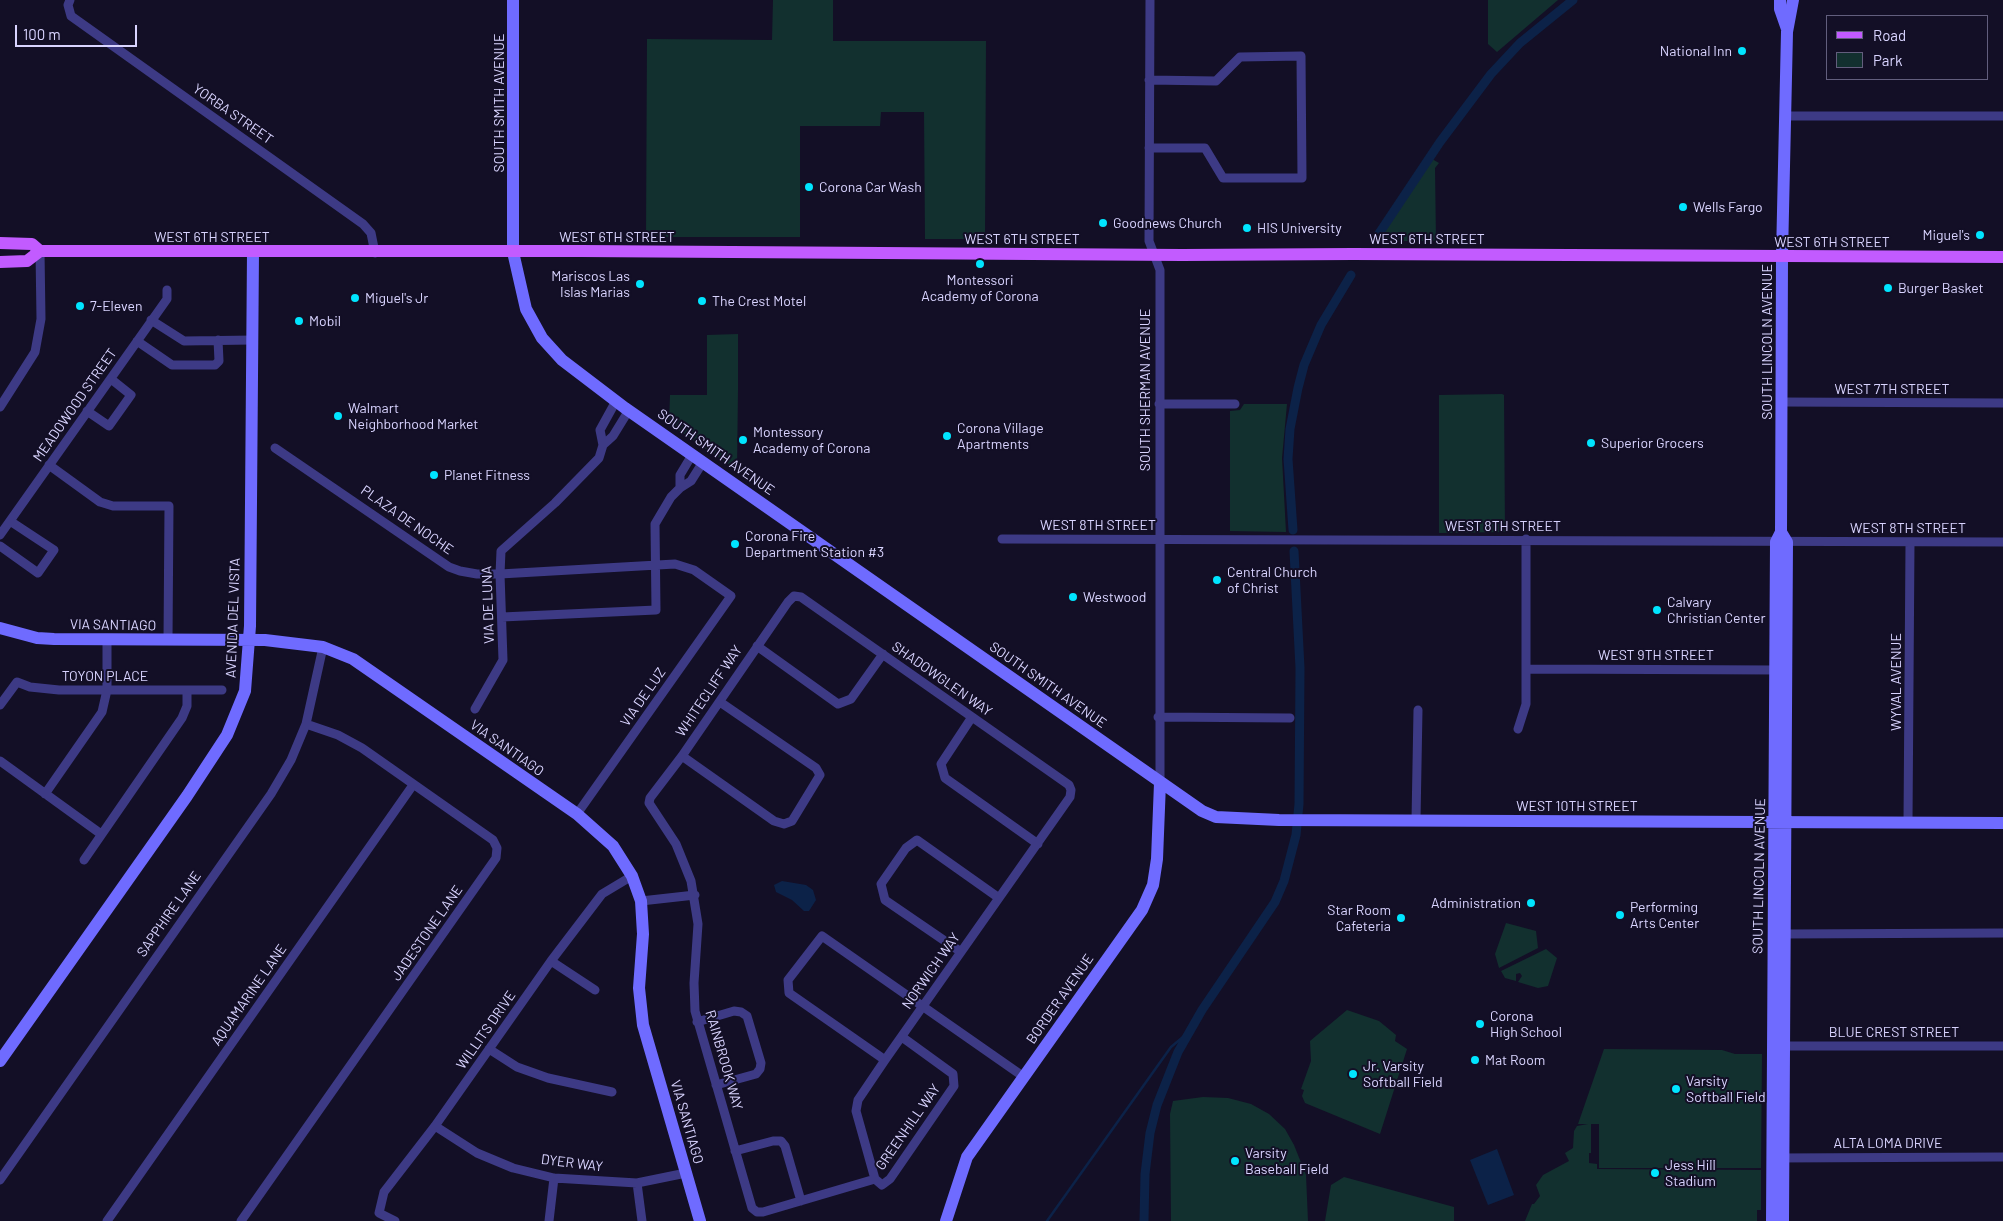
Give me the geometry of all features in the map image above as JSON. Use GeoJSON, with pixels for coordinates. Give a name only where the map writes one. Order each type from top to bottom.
{"type":"FeatureCollection","features":[{"type":"Feature","properties":{"kind":"main road","name":"SOUTH SMITH AVENUE"},"geometry":{"type":"LineString","coordinates":[[513,0],[514,252],[521,293],[533,324],[562,360],[692,455],[1160,783]]}},
{"type":"Feature","properties":{"kind":"main road","name":"SOUTH LINCOLN AVENUE"},"geometry":{"type":"LineString","coordinates":[[1780,0],[1780,9],[1787,32]]}},
{"type":"Feature","properties":{"kind":"main road","name":"SOUTH LINCOLN AVENUE"},"geometry":{"type":"LineString","coordinates":[[1783,1221],[1778,1158],[1781,821],[1782,256],[1787,32],[1793,0]]}},
{"type":"Feature","properties":{"kind":"main road","name":"WEST 6TH STREET"},"geometry":{"type":"LineString","coordinates":[[0,243],[32,244],[40,251]]}},
{"type":"Feature","properties":{"kind":"main road","name":"WEST 6TH STREET"},"geometry":{"type":"LineString","coordinates":[[0,262],[27,261],[40,251],[1154,255],[1384,254],[2003,258]]}},
{"type":"Feature","properties":{"kind":"main road","name":"AVENIDA DEL VISTA"},"geometry":{"type":"LineString","coordinates":[[0,1061],[187,796],[227,735],[245,691],[250,640],[254,252]]}},
{"type":"Feature","properties":{"kind":"main road","name":"VIA SANTIAGO"},"geometry":{"type":"LineString","coordinates":[[0,628],[37,638],[107,641],[250,640],[323,647],[353,660],[576,814],[613,846],[632,876],[641,901],[643,934],[639,988],[644,1025],[700,1221]]}},
{"type":"Feature","properties":{"kind":"main road","name":"WEST 10TH STREET"},"geometry":{"type":"LineString","coordinates":[[1160,783],[1202,811],[1216,817],[1304,820],[2003,823]]}},
{"type":"Feature","properties":{"kind":"main road","name":"BORDER AVENUE"},"geometry":{"type":"LineString","coordinates":[[946,1221],[968,1157],[1142,910],[1153,885],[1157,859],[1160,783]]}},
{"type":"Feature","properties":{"kind":"main road","name":"SOUTH LINCOLN AVENUE"},"geometry":{"type":"LineString","coordinates":[[1772,1221],[1778,1158],[1784,1046],[1785,934],[1781,821]]}},
{"type":"Feature","properties":{"kind":"street","name":"SOUTH SHERMAN AVENUE"},"geometry":{"type":"LineString","coordinates":[[1150,0],[1149,241],[1160,270],[1158,717],[1160,783]]}},
{"type":"Feature","properties":{"kind":"street","name":"YORBA STREET"},"geometry":{"type":"LineString","coordinates":[[69,2],[71,16],[84,26],[363,224],[371,234],[375,253]]}},
{"type":"Feature","properties":{"kind":"street"},"geometry":{"type":"LineString","coordinates":[[1149,80],[1216,81],[1240,56],[1301,56],[1302,178],[1223,178],[1205,148],[1149,148]]}},
{"type":"Feature","properties":{"kind":"street"},"geometry":{"type":"LineString","coordinates":[[1786,116],[2003,116]]}},
{"type":"Feature","properties":{"kind":"street"},"geometry":{"type":"LineString","coordinates":[[0,407],[36,352],[41,319],[40,251]]}},
{"type":"Feature","properties":{"kind":"street","name":"MEADOWOOD STREET"},"geometry":{"type":"LineString","coordinates":[[0,535],[167,299],[167,290]]}},
{"type":"Feature","properties":{"kind":"street"},"geometry":{"type":"LineString","coordinates":[[151,320],[184,340],[253,340]]}},
{"type":"Feature","properties":{"kind":"street"},"geometry":{"type":"LineString","coordinates":[[137,341],[172,365],[215,365],[219,361],[218,340]]}},
{"type":"Feature","properties":{"kind":"street"},"geometry":{"type":"LineString","coordinates":[[87,412],[109,426],[132,395],[110,379]]}},
{"type":"Feature","properties":{"kind":"street","name":"VIA DE LUNA"},"geometry":{"type":"LineString","coordinates":[[475,709],[504,660],[500,574],[501,551],[555,503],[599,458],[603,445],[600,430],[616,401]]}},
{"type":"Feature","properties":{"kind":"street","name":"WEST 7TH STREET"},"geometry":{"type":"LineString","coordinates":[[1782,402],[2003,403]]}},
{"type":"Feature","properties":{"kind":"street"},"geometry":{"type":"LineString","coordinates":[[1159,404],[1235,404]]}},
{"type":"Feature","properties":{"kind":"street","name":"VIA DE LUNA"},"geometry":{"type":"LineString","coordinates":[[603,445],[613,436],[629,410]]}},
{"type":"Feature","properties":{"kind":"street","name":"PLAZA DE NOCHE"},"geometry":{"type":"LineString","coordinates":[[275,448],[449,567],[477,574],[500,574],[675,564],[694,570],[731,596]]}},
{"type":"Feature","properties":{"kind":"street"},"geometry":{"type":"LineString","coordinates":[[680,488],[680,475],[692,455]]}},
{"type":"Feature","properties":{"kind":"street"},"geometry":{"type":"LineString","coordinates":[[502,617],[656,610],[655,524],[680,488],[692,481],[703,462]]}},
{"type":"Feature","properties":{"kind":"street"},"geometry":{"type":"LineString","coordinates":[[50,465],[100,502],[113,506],[169,506],[168,640]]}},
{"type":"Feature","properties":{"kind":"street"},"geometry":{"type":"LineString","coordinates":[[0,546],[38,573],[54,550],[10,521]]}},
{"type":"Feature","properties":{"kind":"street","name":"WEST 8TH STREET"},"geometry":{"type":"LineString","coordinates":[[1002,539],[1781,539],[2003,542]]}},
{"type":"Feature","properties":{"kind":"street"},"geometry":{"type":"LineString","coordinates":[[1518,730],[1526,704],[1526,540]]}},
{"type":"Feature","properties":{"kind":"street","name":"WYVAL AVENUE"},"geometry":{"type":"LineString","coordinates":[[1908,822],[1910,542]]}},
{"type":"Feature","properties":{"kind":"street","name":"VIA DE LUZ"},"geometry":{"type":"LineString","coordinates":[[576,814],[731,596]]}},
{"type":"Feature","properties":{"kind":"street","name":"WHITECLIFF WAY"},"geometry":{"type":"LineString","coordinates":[[649,803],[650,798],[682,756],[757,646],[794,596]]}},
{"type":"Feature","properties":{"kind":"street","name":"SHADOWGLEN WAY"},"geometry":{"type":"LineString","coordinates":[[794,596],[801,596],[1068,784],[1071,790]]}},
{"type":"Feature","properties":{"kind":"street"},"geometry":{"type":"LineString","coordinates":[[45,794],[102,712],[107,690],[107,641]]}},
{"type":"Feature","properties":{"kind":"street"},"geometry":{"type":"LineString","coordinates":[[757,646],[838,704],[846,703],[851,699],[883,654]]}},
{"type":"Feature","properties":{"kind":"street","name":"SAPPHIRE LANE"},"geometry":{"type":"LineString","coordinates":[[0,1180],[271,794],[291,760],[306,724],[323,647]]}},
{"type":"Feature","properties":{"kind":"street","name":"WEST 9TH STREET"},"geometry":{"type":"LineString","coordinates":[[1526,669],[1781,670]]}},
{"type":"Feature","properties":{"kind":"street","name":"TOYON PLACE"},"geometry":{"type":"LineString","coordinates":[[0,705],[17,682],[30,687],[59,690],[222,690]]}},
{"type":"Feature","properties":{"kind":"street"},"geometry":{"type":"LineString","coordinates":[[84,860],[182,718],[186,706],[187,690]]}},
{"type":"Feature","properties":{"kind":"street"},"geometry":{"type":"LineString","coordinates":[[682,756],[774,822],[784,824],[792,821],[820,775],[816,768],[720,702]]}},
{"type":"Feature","properties":{"kind":"street"},"geometry":{"type":"LineString","coordinates":[[1416,820],[1418,710]]}},
{"type":"Feature","properties":{"kind":"street"},"geometry":{"type":"LineString","coordinates":[[972,717],[941,764],[944,778],[1038,844]]}},
{"type":"Feature","properties":{"kind":"street"},"geometry":{"type":"LineString","coordinates":[[1158,717],[1290,718]]}},
{"type":"Feature","properties":{"kind":"street","name":"JADESTONE LANE"},"geometry":{"type":"LineString","coordinates":[[241,1221],[496,858],[497,848],[493,840],[362,748],[338,735],[306,724]]}},
{"type":"Feature","properties":{"kind":"street"},"geometry":{"type":"LineString","coordinates":[[0,761],[101,834]]}},
{"type":"Feature","properties":{"kind":"street","name":"AQUAMARINE LANE"},"geometry":{"type":"LineString","coordinates":[[107,1221],[413,785]]}},
{"type":"Feature","properties":{"kind":"street","name":"NORWICH WAY"},"geometry":{"type":"LineString","coordinates":[[875,1180],[855,1106],[884,1060],[1038,844],[1070,797],[1071,790]]}},
{"type":"Feature","properties":{"kind":"street","name":"RAINBROOK WAY"},"geometry":{"type":"LineString","coordinates":[[649,803],[676,844],[695,895],[698,924],[694,999],[698,1022],[752,1208],[757,1212]]}},
{"type":"Feature","properties":{"kind":"street"},"geometry":{"type":"LineString","coordinates":[[961,952],[885,900],[881,884],[906,848],[917,840],[999,898]]}},
{"type":"Feature","properties":{"kind":"street","name":"WILLITS DRIVE"},"geometry":{"type":"LineString","coordinates":[[394,1221],[380,1213],[384,1192],[435,1126],[551,961],[602,894],[632,876]]}},
{"type":"Feature","properties":{"kind":"street"},"geometry":{"type":"LineString","coordinates":[[641,901],[695,895]]}},
{"type":"Feature","properties":{"kind":"street"},"geometry":{"type":"LineString","coordinates":[[1785,934],[2003,933]]}},
{"type":"Feature","properties":{"kind":"street"},"geometry":{"type":"LineString","coordinates":[[884,1060],[789,993],[788,980],[822,936],[1024,1077]]}},
{"type":"Feature","properties":{"kind":"street"},"geometry":{"type":"LineString","coordinates":[[551,961],[595,990]]}},
{"type":"Feature","properties":{"kind":"street"},"geometry":{"type":"LineString","coordinates":[[698,1022],[734,1011],[741,1012],[747,1016],[761,1063],[760,1069],[756,1074],[716,1086]]}},
{"type":"Feature","properties":{"kind":"street","name":"GREENHILL WAY"},"geometry":{"type":"LineString","coordinates":[[757,1212],[875,1180],[882,1185],[890,1179],[954,1086],[953,1074],[902,1037]]}},
{"type":"Feature","properties":{"kind":"street","name":"BLUE CREST STREET"},"geometry":{"type":"LineString","coordinates":[[1784,1046],[2003,1046]]}},
{"type":"Feature","properties":{"kind":"street"},"geometry":{"type":"LineString","coordinates":[[489,1049],[517,1067],[548,1078],[612,1092]]}},
{"type":"Feature","properties":{"kind":"street","name":"DYER WAY"},"geometry":{"type":"LineString","coordinates":[[435,1126],[477,1153],[513,1168],[554,1178],[637,1183],[686,1173]]}},
{"type":"Feature","properties":{"kind":"street"},"geometry":{"type":"LineString","coordinates":[[736,1151],[773,1141],[781,1141],[785,1146],[801,1201]]}},
{"type":"Feature","properties":{"kind":"street","name":"ALTA LOMA DRIVE"},"geometry":{"type":"LineString","coordinates":[[1778,1158],[2003,1157]]}},
{"type":"Feature","properties":{"kind":"street"},"geometry":{"type":"LineString","coordinates":[[549,1221],[554,1178]]}},
{"type":"Feature","properties":{"kind":"street"},"geometry":{"type":"LineString","coordinates":[[637,1183],[642,1221]]}},
{"type":"Feature","properties":{"kind":"green space"},"geometry":{"type":"Polygon","coordinates":[[[773,0],[833,0],[833,41],[986,41],[985,239],[925,239],[924,112],[881,112],[880,126],[800,126],[800,237],[646,237],[647,39],[772,40],[773,0]]]}},
{"type":"Feature","properties":{"kind":"green space"},"geometry":{"type":"Polygon","coordinates":[[[1488,0],[1558,0],[1497,52],[1488,44],[1488,0]]]}},
{"type":"Feature","properties":{"kind":"green space"},"geometry":{"type":"Polygon","coordinates":[[[1432,159],[1439,163],[1435,168],[1436,241],[1377,241],[1432,159]]]}},
{"type":"Feature","properties":{"kind":"green space"},"geometry":{"type":"Polygon","coordinates":[[[738,334],[737,470],[669,424],[670,395],[707,395],[707,335],[738,334]]]}},
{"type":"Feature","properties":{"kind":"green space"},"geometry":{"type":"Polygon","coordinates":[[[1439,395],[1504,395],[1505,532],[1439,533],[1439,395]]]}},
{"type":"Feature","properties":{"kind":"green space"},"geometry":{"type":"Polygon","coordinates":[[[1244,404],[1287,404],[1282,458],[1286,532],[1230,531],[1230,411],[1240,410],[1244,404]]]}},
{"type":"Feature","properties":{"kind":"green space"},"geometry":{"type":"Polygon","coordinates":[[[1506,923],[1536,931],[1538,948],[1499,968],[1495,954],[1506,923]]]}},
{"type":"Feature","properties":{"kind":"green space"},"geometry":{"type":"Polygon","coordinates":[[[1546,949],[1557,958],[1548,986],[1538,988],[1518,982],[1522,976],[1520,973],[1516,974],[1516,981],[1505,978],[1501,971],[1546,949]]]}},
{"type":"Feature","properties":{"kind":"green space","name":"Jr. Varsity Softball Field"},"geometry":{"type":"Polygon","coordinates":[[[1347,1010],[1379,1021],[1396,1035],[1395,1041],[1407,1049],[1380,1134],[1305,1103],[1302,1096],[1304,1090],[1301,1089],[1311,1061],[1310,1041],[1347,1010]]]}},
{"type":"Feature","properties":{"kind":"green space"},"geometry":{"type":"Polygon","coordinates":[[[1604,1049],[1722,1050],[1735,1054],[1762,1054],[1761,1168],[1599,1168],[1599,1124],[1591,1124],[1591,1153],[1589,1153],[1589,1163],[1597,1164],[1597,1169],[1761,1170],[1761,1210],[1757,1210],[1757,1221],[1525,1221],[1532,1204],[1540,1196],[1536,1185],[1543,1175],[1569,1161],[1565,1153],[1573,1148],[1574,1131],[1577,1126],[1588,1124],[1578,1124],[1604,1049]]]}},
{"type":"Feature","properties":{"kind":"green space","name":"Varsity Baseball Field"},"geometry":{"type":"Polygon","coordinates":[[[1203,1097],[1228,1098],[1251,1104],[1269,1114],[1285,1129],[1294,1145],[1306,1175],[1308,1221],[1171,1221],[1170,1114],[1173,1101],[1203,1097]]]}},
{"type":"Feature","properties":{"kind":"green space"},"geometry":{"type":"Polygon","coordinates":[[[1344,1177],[1454,1207],[1454,1221],[1325,1221],[1331,1185],[1344,1177]]]}},
{"type":"Feature","properties":{"kind":"water"},"geometry":{"type":"Polygon","coordinates":[[[782,881],[806,885],[813,890],[816,900],[809,911],[804,911],[792,900],[776,892],[774,885],[782,881]]]}},
{"type":"Feature","properties":{"kind":"water"},"geometry":{"type":"Polygon","coordinates":[[[1497,1149],[1514,1195],[1488,1205],[1470,1160],[1497,1149]]]}},
{"type":"Feature","properties":{"kind":"waterway"},"geometry":{"type":"LineString","coordinates":[[1376,238],[1440,142],[1491,74],[1520,43],[1573,0]]}},
{"type":"Feature","properties":{"kind":"waterway"},"geometry":{"type":"LineString","coordinates":[[1293,530],[1288,459],[1290,429],[1298,388],[1304,365],[1321,325],[1351,275]]}},
{"type":"Feature","properties":{"kind":"waterway"},"geometry":{"type":"LineString","coordinates":[[1144,1221],[1145,1174],[1150,1133],[1157,1105],[1178,1052],[1202,1010],[1275,902],[1284,881],[1296,835],[1299,804],[1300,668],[1294,551]]}},
{"type":"Feature","properties":{"kind":"waterway"},"geometry":{"type":"LineString","coordinates":[[1047,1221],[1171,1047],[1189,1032]]}},
{"type":"Feature","properties":{"kind":"place","name":"National Inn"},"geometry":{"type":"Point","coordinates":[1742,51]}},
{"type":"Feature","properties":{"kind":"place","name":"Corona Car Wash"},"geometry":{"type":"Point","coordinates":[809,187]}},
{"type":"Feature","properties":{"kind":"place","name":"Wells Fargo"},"geometry":{"type":"Point","coordinates":[1683,207]}},
{"type":"Feature","properties":{"kind":"place","name":"Goodnews Church"},"geometry":{"type":"Point","coordinates":[1103,223]}},
{"type":"Feature","properties":{"kind":"place","name":"HIS University"},"geometry":{"type":"Point","coordinates":[1247,228]}},
{"type":"Feature","properties":{"kind":"place","name":"Miguel's"},"geometry":{"type":"Point","coordinates":[1980,235]}},
{"type":"Feature","properties":{"kind":"place","name":"Montessori Academy of Corona"},"geometry":{"type":"Point","coordinates":[980,264]}},
{"type":"Feature","properties":{"kind":"place","name":"Mariscos Las Islas Marias"},"geometry":{"type":"Point","coordinates":[640,284]}},
{"type":"Feature","properties":{"kind":"place","name":"Burger Basket"},"geometry":{"type":"Point","coordinates":[1888,288]}},
{"type":"Feature","properties":{"kind":"place","name":"Miguel's Jr"},"geometry":{"type":"Point","coordinates":[355,298]}},
{"type":"Feature","properties":{"kind":"place","name":"The Crest Motel"},"geometry":{"type":"Point","coordinates":[702,301]}},
{"type":"Feature","properties":{"kind":"place","name":"7-Eleven"},"geometry":{"type":"Point","coordinates":[80,306]}},
{"type":"Feature","properties":{"kind":"place","name":"Mobil"},"geometry":{"type":"Point","coordinates":[299,321]}},
{"type":"Feature","properties":{"kind":"place","name":"Walmart Neighborhood Market"},"geometry":{"type":"Point","coordinates":[338,416]}},
{"type":"Feature","properties":{"kind":"place","name":"Corona Village Apartments"},"geometry":{"type":"Point","coordinates":[947,436]}},
{"type":"Feature","properties":{"kind":"place","name":"Montessory Academy of Corona"},"geometry":{"type":"Point","coordinates":[743,440]}},
{"type":"Feature","properties":{"kind":"place","name":"Superior Grocers"},"geometry":{"type":"Point","coordinates":[1591,443]}},
{"type":"Feature","properties":{"kind":"place","name":"Planet Fitness"},"geometry":{"type":"Point","coordinates":[434,475]}},
{"type":"Feature","properties":{"kind":"place","name":"Corona Fire Department Station #3"},"geometry":{"type":"Point","coordinates":[735,544]}},
{"type":"Feature","properties":{"kind":"place","name":"Central Church of Christ"},"geometry":{"type":"Point","coordinates":[1217,580]}},
{"type":"Feature","properties":{"kind":"place","name":"Westwood"},"geometry":{"type":"Point","coordinates":[1073,597]}},
{"type":"Feature","properties":{"kind":"place","name":"Calvary Christian Center"},"geometry":{"type":"Point","coordinates":[1657,610]}},
{"type":"Feature","properties":{"kind":"place","name":"Administration"},"geometry":{"type":"Point","coordinates":[1531,903]}},
{"type":"Feature","properties":{"kind":"place","name":"Performing Arts Center"},"geometry":{"type":"Point","coordinates":[1620,915]}},
{"type":"Feature","properties":{"kind":"place","name":"Star Room Cafeteria"},"geometry":{"type":"Point","coordinates":[1401,918]}},
{"type":"Feature","properties":{"kind":"place","name":"Corona High School"},"geometry":{"type":"Point","coordinates":[1480,1024]}},
{"type":"Feature","properties":{"kind":"place","name":"Mat Room"},"geometry":{"type":"Point","coordinates":[1475,1060]}},
{"type":"Feature","properties":{"kind":"place","name":"Jr. Varsity Softball Field"},"geometry":{"type":"Point","coordinates":[1353,1074]}},
{"type":"Feature","properties":{"kind":"place","name":"Varsity Softball Field"},"geometry":{"type":"Point","coordinates":[1676,1089]}},
{"type":"Feature","properties":{"kind":"place","name":"Varsity Baseball Field"},"geometry":{"type":"Point","coordinates":[1235,1161]}},
{"type":"Feature","properties":{"kind":"place","name":"Jess Hill Stadium"},"geometry":{"type":"Point","coordinates":[1655,1173]}}]}
